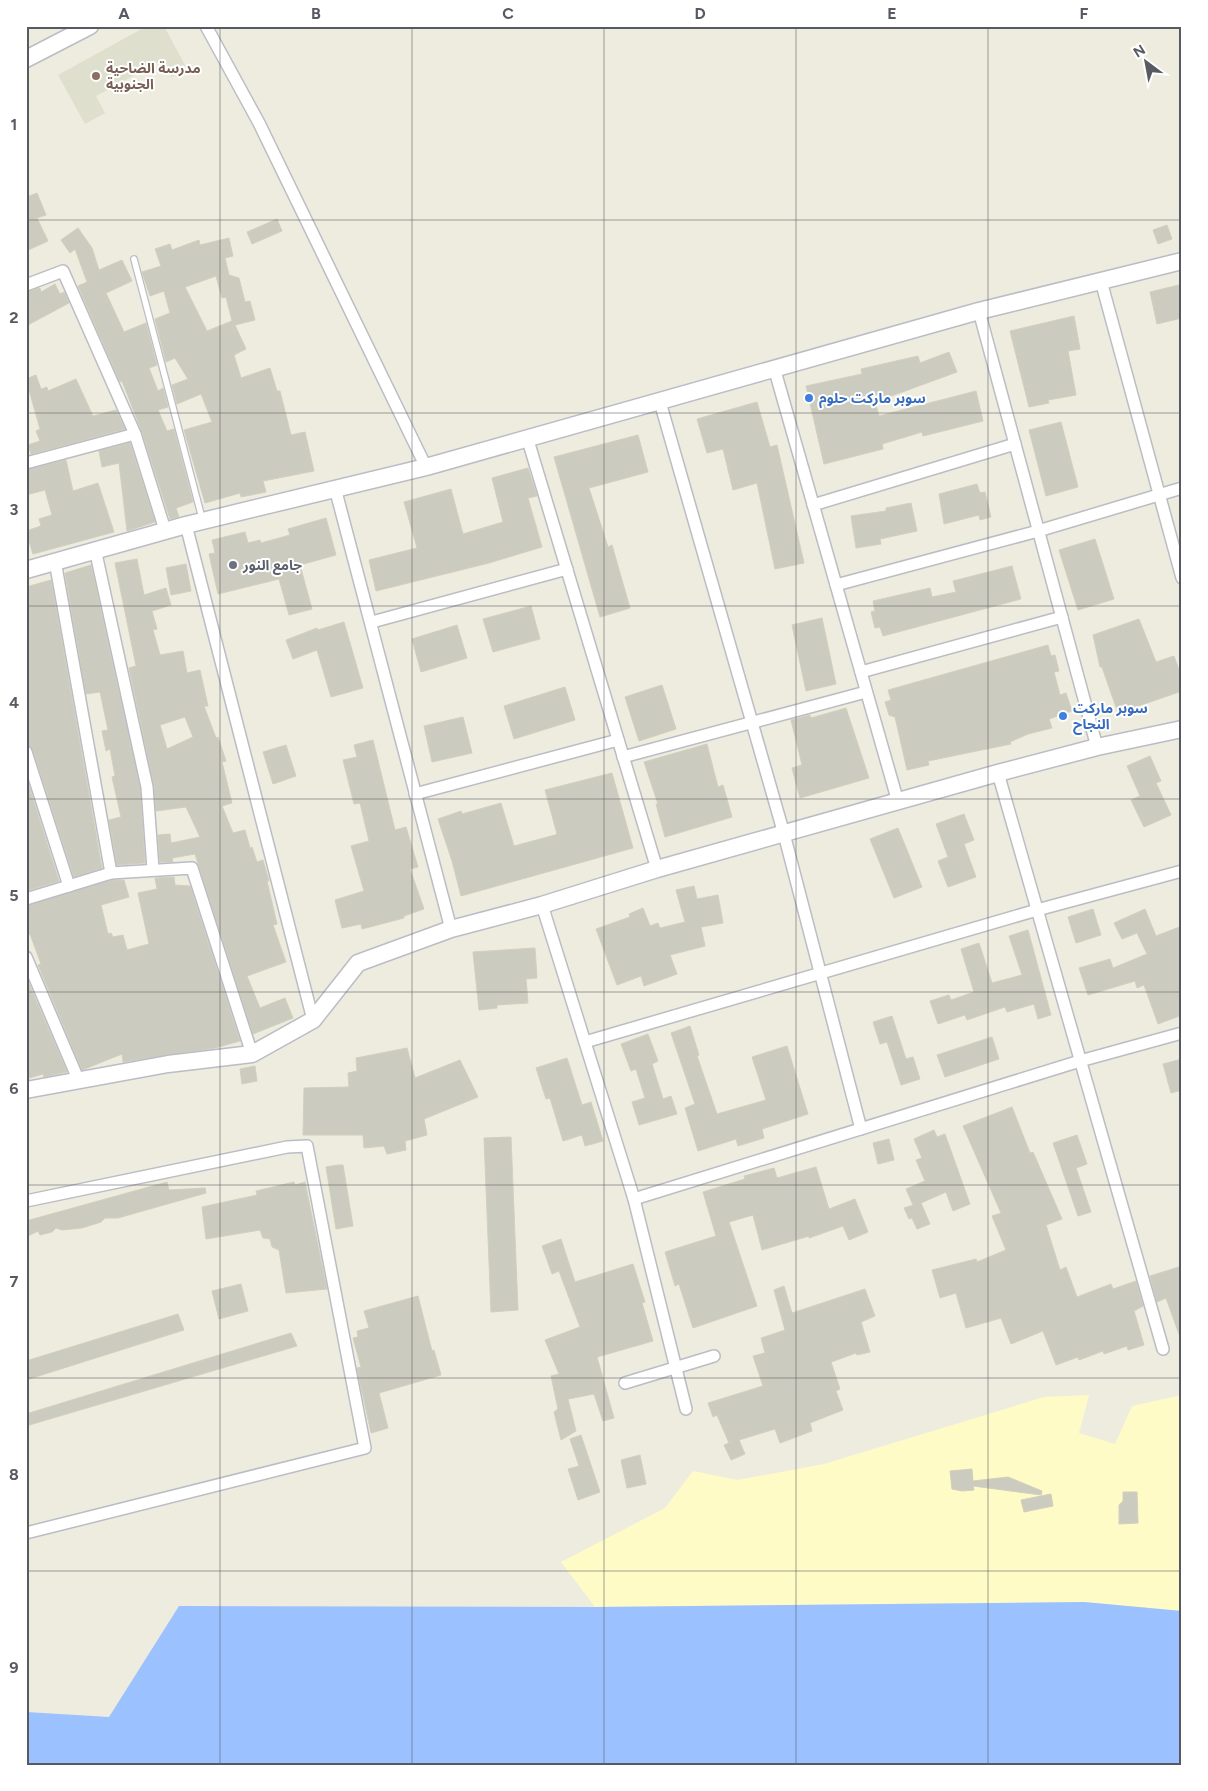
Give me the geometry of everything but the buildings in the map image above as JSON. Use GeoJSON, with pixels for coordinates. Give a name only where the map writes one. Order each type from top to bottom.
{"type":"FeatureCollection","features":[{"type":"Feature","properties":{"kind":"street"},"geometry":{"type":"LineString","coordinates":[[26,59],[90,26]]}},
{"type":"Feature","properties":{"kind":"street"},"geometry":{"type":"LineString","coordinates":[[206,26],[259,123],[426,467]]}},
{"type":"Feature","properties":{"kind":"street"},"geometry":{"type":"LineString","coordinates":[[26,570],[203,520],[426,467],[527,437],[775,371],[979,312],[1182,261]]}},
{"type":"Feature","properties":{"kind":"street"},"geometry":{"type":"LineString","coordinates":[[26,285],[63,271],[135,434],[165,530]]}},
{"type":"Feature","properties":{"kind":"street"},"geometry":{"type":"LineString","coordinates":[[1101,281],[1182,578]]}},
{"type":"Feature","properties":{"kind":"street"},"geometry":{"type":"LineString","coordinates":[[979,312],[1097,747]]}},
{"type":"Feature","properties":{"kind":"street"},"geometry":{"type":"LineString","coordinates":[[775,371],[898,802]]}},
{"type":"Feature","properties":{"kind":"street"},"geometry":{"type":"LineString","coordinates":[[660,402],[784,834],[861,1129]]}},
{"type":"Feature","properties":{"kind":"street"},"geometry":{"type":"LineString","coordinates":[[26,463],[135,434]]}},
{"type":"Feature","properties":{"kind":"street"},"geometry":{"type":"LineString","coordinates":[[527,437],[657,869]]}},
{"type":"Feature","properties":{"kind":"street"},"geometry":{"type":"LineString","coordinates":[[813,505],[1015,444]]}},
{"type":"Feature","properties":{"kind":"street"},"geometry":{"type":"LineString","coordinates":[[335,488],[372,622],[451,929]]}},
{"type":"Feature","properties":{"kind":"street"},"geometry":{"type":"LineString","coordinates":[[836,585],[1038,531],[1182,488]]}},
{"type":"Feature","properties":{"kind":"street"},"geometry":{"type":"LineString","coordinates":[[186,525],[314,1020]]}},
{"type":"Feature","properties":{"kind":"street"},"geometry":{"type":"LineString","coordinates":[[95,549],[147,787],[153,869]]}},
{"type":"Feature","properties":{"kind":"street"},"geometry":{"type":"LineString","coordinates":[[55,561],[111,872]]}},
{"type":"Feature","properties":{"kind":"street"},"geometry":{"type":"LineString","coordinates":[[372,622],[567,569]]}},
{"type":"Feature","properties":{"kind":"street"},"geometry":{"type":"LineString","coordinates":[[861,672],[1062,617]]}},
{"type":"Feature","properties":{"kind":"street"},"geometry":{"type":"LineString","coordinates":[[623,757],[866,692]]}},
{"type":"Feature","properties":{"kind":"street"},"geometry":{"type":"LineString","coordinates":[[26,1090],[168,1064],[252,1054],[314,1020],[358,963],[451,929],[542,905],[657,869],[998,773],[1097,747],[1182,729]]}},
{"type":"Feature","properties":{"kind":"street"},"geometry":{"type":"LineString","coordinates":[[415,794],[618,740]]}},
{"type":"Feature","properties":{"kind":"street"},"geometry":{"type":"LineString","coordinates":[[26,752],[69,886]]}},
{"type":"Feature","properties":{"kind":"street"},"geometry":{"type":"LineString","coordinates":[[998,773],[1163,1349]]}},
{"type":"Feature","properties":{"kind":"street"},"geometry":{"type":"LineString","coordinates":[[26,899],[111,872],[192,868],[252,1054]]}},
{"type":"Feature","properties":{"kind":"street"},"geometry":{"type":"LineString","coordinates":[[584,1042],[820,972],[1182,871]]}},
{"type":"Feature","properties":{"kind":"street"},"geometry":{"type":"LineString","coordinates":[[542,905],[634,1199],[686,1408]]}},
{"type":"Feature","properties":{"kind":"street"},"geometry":{"type":"LineString","coordinates":[[26,957],[78,1079]]}},
{"type":"Feature","properties":{"kind":"street"},"geometry":{"type":"LineString","coordinates":[[634,1199],[1080,1061],[1182,1033]]}},
{"type":"Feature","properties":{"kind":"street"},"geometry":{"type":"LineString","coordinates":[[26,1200],[287,1147],[307,1146],[365,1448],[26,1533]]}},
{"type":"Feature","properties":{"kind":"street"},"geometry":{"type":"LineString","coordinates":[[625,1383],[714,1356]]}},
{"type":"Feature","properties":{"kind":"lane"},"geometry":{"type":"LineString","coordinates":[[134,259],[203,520]]}},
{"type":"Feature","properties":{"kind":"shaded area","name":"مدرسة الضاحية الجنوبية"},"geometry":{"type":"Polygon","coordinates":[[[147,26],[164,26],[187,69],[172,77],[162,60],[96,96],[105,113],[85,124],[58,75],[147,26]]]}},
{"type":"Feature","properties":{"kind":"sand"},"geometry":{"type":"Polygon","coordinates":[[[1089,1395],[1079,1433],[1115,1444],[1132,1406],[1182,1395],[1182,1611],[1084,1602],[595,1607],[561,1562],[665,1508],[693,1471],[737,1480],[824,1464],[1044,1397],[1089,1395]]]}},
{"type":"Feature","properties":{"kind":"water"},"geometry":{"type":"Polygon","coordinates":[[[1084,1602],[1182,1611],[1182,1765],[26,1765],[26,1712],[109,1717],[179,1606],[595,1607],[1084,1602]]]}},
{"type":"Feature","properties":{"kind":"place","name":"مدرسة الضاحية الجنوبية"},"geometry":{"type":"Point","coordinates":[96,76]}},
{"type":"Feature","properties":{"kind":"place","name":"سوبر ماركت حلوم"},"geometry":{"type":"Point","coordinates":[809,398]}},
{"type":"Feature","properties":{"kind":"place","name":"جامع النور"},"geometry":{"type":"Point","coordinates":[233,565]}},
{"type":"Feature","properties":{"kind":"place","name":"سوبر ماركت النجاح"},"geometry":{"type":"Point","coordinates":[1063,716]}}]}
